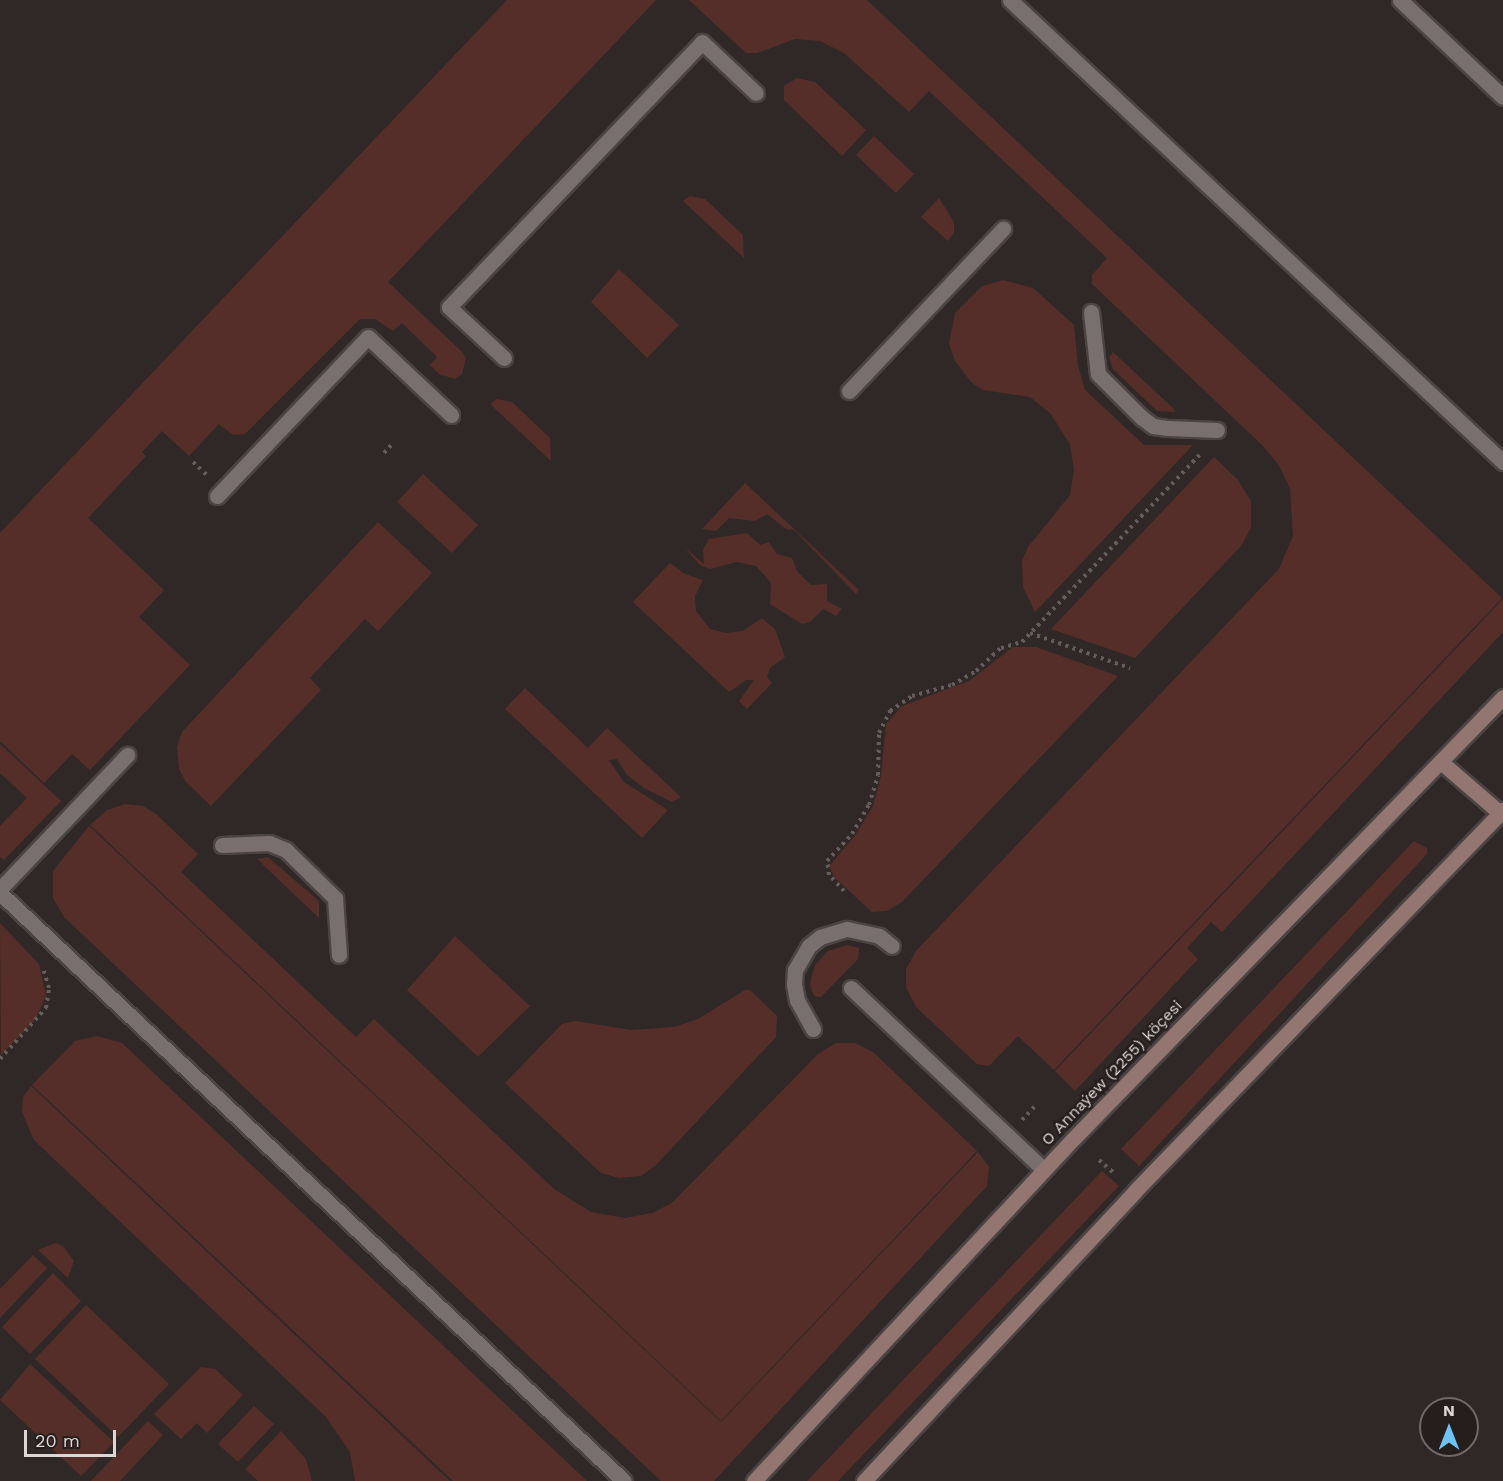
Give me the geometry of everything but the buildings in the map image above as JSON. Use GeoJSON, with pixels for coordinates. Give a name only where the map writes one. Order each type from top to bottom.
{"type":"FeatureCollection","features":[{"type":"Feature","properties":{"kind":"main road","name":"O Annaýew (2255) köçesi"},"geometry":{"type":"LineString","coordinates":[[754,1481],[1044,1170],[1503,697]]}},
{"type":"Feature","properties":{"kind":"main road"},"geometry":{"type":"LineString","coordinates":[[864,1481],[1135,1191],[1502,812],[1441,762]]}},
{"type":"Feature","properties":{"kind":"lane"},"geometry":{"type":"LineString","coordinates":[[1010,0],[1503,462]]}},
{"type":"Feature","properties":{"kind":"lane"},"geometry":{"type":"LineString","coordinates":[[1400,0],[1503,97]]}},
{"type":"Feature","properties":{"kind":"lane"},"geometry":{"type":"LineString","coordinates":[[504,358],[449,307],[677,67],[702,42],[756,93]]}},
{"type":"Feature","properties":{"kind":"lane"},"geometry":{"type":"LineString","coordinates":[[849,391],[1003,229]]}},
{"type":"Feature","properties":{"kind":"lane"},"geometry":{"type":"LineString","coordinates":[[1091,312],[1098,374],[1126,404],[1153,426],[1217,430]]}},
{"type":"Feature","properties":{"kind":"lane"},"geometry":{"type":"LineString","coordinates":[[218,496],[368,337],[451,415]]}},
{"type":"Feature","properties":{"kind":"lane"},"geometry":{"type":"LineString","coordinates":[[127,755],[0,891],[624,1481]]}},
{"type":"Feature","properties":{"kind":"lane"},"geometry":{"type":"LineString","coordinates":[[222,845],[277,844],[301,864],[335,898],[339,955]]}},
{"type":"Feature","properties":{"kind":"lane"},"geometry":{"type":"LineString","coordinates":[[813,1029],[796,1000],[794,984],[795,970],[809,945],[820,937],[847,929],[879,936],[892,945]]}},
{"type":"Feature","properties":{"kind":"lane"},"geometry":{"type":"LineString","coordinates":[[851,988],[1044,1170]]}},
{"type":"Feature","properties":{"kind":"path"},"geometry":{"type":"LineString","coordinates":[[384,453],[392,444]]}},
{"type":"Feature","properties":{"kind":"path"},"geometry":{"type":"LineString","coordinates":[[844,891],[829,875],[826,861],[852,834],[869,805],[878,775],[879,733],[886,717],[912,696],[967,677],[1001,648],[1022,642],[1208,447]]}},
{"type":"Feature","properties":{"kind":"path"},"geometry":{"type":"LineString","coordinates":[[1030,633],[1130,668]]}},
{"type":"Feature","properties":{"kind":"path"},"geometry":{"type":"LineString","coordinates":[[0,1059],[46,1008],[49,988],[41,963]]}},
{"type":"Feature","properties":{"kind":"path"},"geometry":{"type":"LineString","coordinates":[[1025,1116],[1036,1105]]}},
{"type":"Feature","properties":{"kind":"path"},"geometry":{"type":"LineString","coordinates":[[1100,1160],[1114,1173]]}},
{"type":"Feature","properties":{"kind":"shaded area"},"geometry":{"type":"Polygon","coordinates":[[[507,0],[656,0],[388,282],[461,351],[466,358],[462,374],[455,379],[439,374],[430,365],[437,357],[402,323],[393,331],[375,319],[360,319],[245,434],[233,435],[219,424],[189,456],[162,431],[142,452],[146,456],[88,518],[164,590],[139,617],[190,665],[90,770],[72,754],[44,783],[0,741],[0,533],[507,0]]]}},
{"type":"Feature","properties":{"kind":"shaded area"},"geometry":{"type":"Polygon","coordinates":[[[689,0],[867,0],[1502,598],[1054,1070],[1018,1036],[989,1066],[977,1064],[916,1007],[906,987],[906,969],[916,951],[1279,569],[1293,536],[1290,489],[1279,465],[1262,445],[1092,284],[1092,275],[1107,258],[929,91],[909,112],[844,53],[820,41],[795,39],[757,53],[746,53],[689,0]]]}},
{"type":"Feature","properties":{"kind":"shaded area"},"geometry":{"type":"Polygon","coordinates":[[[797,78],[815,82],[866,130],[842,156],[784,100],[784,86],[797,78]]]}},
{"type":"Feature","properties":{"kind":"shaded area"},"geometry":{"type":"Polygon","coordinates":[[[874,136],[914,174],[896,193],[856,155],[874,136]]]}},
{"type":"Feature","properties":{"kind":"shaded area"},"geometry":{"type":"Polygon","coordinates":[[[690,196],[705,199],[743,235],[744,258],[683,201],[690,196]]]}},
{"type":"Feature","properties":{"kind":"shaded area"},"geometry":{"type":"Polygon","coordinates":[[[939,198],[954,222],[954,233],[948,241],[921,217],[939,198]]]}},
{"type":"Feature","properties":{"kind":"shaded area"},"geometry":{"type":"Polygon","coordinates":[[[619,269],[679,325],[647,358],[591,302],[619,269]]]}},
{"type":"Feature","properties":{"kind":"shaded area"},"geometry":{"type":"Polygon","coordinates":[[[1003,280],[1033,288],[1074,325],[1078,366],[1085,390],[1144,445],[1193,445],[1035,612],[1023,587],[1022,561],[1028,547],[1070,495],[1074,470],[1070,444],[1050,413],[1030,397],[983,390],[972,383],[955,361],[949,344],[955,313],[982,286],[1003,280]]]}},
{"type":"Feature","properties":{"kind":"shaded area"},"geometry":{"type":"Polygon","coordinates":[[[1113,352],[1175,412],[1157,411],[1113,369],[1109,357],[1113,352]]]}},
{"type":"Feature","properties":{"kind":"shaded area"},"geometry":{"type":"Polygon","coordinates":[[[497,399],[512,402],[550,438],[551,461],[490,404],[497,399]]]}},
{"type":"Feature","properties":{"kind":"shaded area"},"geometry":{"type":"Polygon","coordinates":[[[1214,457],[1238,480],[1251,501],[1251,528],[1241,546],[1135,658],[1051,629],[1214,457]]]}},
{"type":"Feature","properties":{"kind":"shaded area"},"geometry":{"type":"Polygon","coordinates":[[[423,474],[478,525],[452,553],[397,502],[423,474]]]}},
{"type":"Feature","properties":{"kind":"shaded area"},"geometry":{"type":"Polygon","coordinates":[[[745,483],[859,590],[856,594],[794,530],[786,529],[767,514],[755,521],[729,518],[716,531],[702,529],[745,483]]]}},
{"type":"Feature","properties":{"kind":"shaded area"},"geometry":{"type":"Polygon","coordinates":[[[378,522],[432,573],[378,631],[365,619],[310,678],[321,690],[211,806],[186,782],[179,769],[177,747],[182,732],[378,522]]]}},
{"type":"Feature","properties":{"kind":"shaded area"},"geometry":{"type":"Polygon","coordinates":[[[747,533],[760,545],[769,542],[777,554],[792,558],[797,571],[811,585],[827,584],[827,601],[842,609],[836,616],[823,609],[810,622],[802,624],[770,604],[771,583],[756,566],[737,562],[710,569],[700,565],[685,548],[704,564],[703,550],[709,539],[747,533]]]}},
{"type":"Feature","properties":{"kind":"shaded area"},"geometry":{"type":"Polygon","coordinates":[[[670,563],[685,574],[703,580],[695,596],[696,611],[710,629],[726,633],[743,631],[762,618],[775,629],[785,657],[770,668],[767,677],[772,683],[747,709],[739,701],[754,680],[746,680],[729,692],[633,602],[670,563]]]}},
{"type":"Feature","properties":{"kind":"shaded area"},"geometry":{"type":"Polygon","coordinates":[[[1503,599],[1503,632],[1222,932],[1211,922],[1187,948],[1198,959],[1075,1091],[1055,1071],[1503,599]]]}},
{"type":"Feature","properties":{"kind":"shaded area"},"geometry":{"type":"Polygon","coordinates":[[[1013,647],[1036,647],[1118,676],[902,902],[887,911],[872,912],[835,878],[829,866],[854,837],[873,806],[881,776],[886,724],[902,706],[969,681],[1013,647]]]}},
{"type":"Feature","properties":{"kind":"shaded area"},"geometry":{"type":"Polygon","coordinates":[[[525,688],[588,748],[607,728],[681,797],[672,802],[644,788],[627,775],[617,759],[609,760],[624,782],[668,810],[642,838],[505,709],[525,688]]]}},
{"type":"Feature","properties":{"kind":"shaded area"},"geometry":{"type":"Polygon","coordinates":[[[0,744],[61,801],[4,860],[0,857],[0,826],[27,798],[0,773],[0,744]]]}},
{"type":"Feature","properties":{"kind":"shaded area"},"geometry":{"type":"Polygon","coordinates":[[[125,804],[143,806],[156,814],[198,854],[181,872],[356,1037],[374,1019],[554,1189],[591,1212],[625,1218],[652,1213],[672,1203],[818,1054],[836,1043],[855,1043],[873,1052],[977,1151],[721,1421],[90,825],[107,810],[125,804]]]}},
{"type":"Feature","properties":{"kind":"shaded area"},"geometry":{"type":"Polygon","coordinates":[[[89,826],[721,1422],[978,1152],[989,1167],[987,1186],[714,1481],[661,1481],[64,917],[53,898],[53,871],[89,826]]]}},
{"type":"Feature","properties":{"kind":"shaded area"},"geometry":{"type":"Polygon","coordinates":[[[1414,841],[1427,848],[1427,854],[1139,1166],[1121,1149],[1414,841]]]}},
{"type":"Feature","properties":{"kind":"shaded area"},"geometry":{"type":"Polygon","coordinates":[[[268,857],[319,901],[319,918],[257,859],[268,857]]]}},
{"type":"Feature","properties":{"kind":"shaded area"},"geometry":{"type":"Polygon","coordinates":[[[0,923],[39,964],[46,995],[36,1019],[1,1055],[0,923]]]}},
{"type":"Feature","properties":{"kind":"shaded area"},"geometry":{"type":"Polygon","coordinates":[[[455,936],[530,1006],[478,1057],[407,990],[455,936]]]}},
{"type":"Feature","properties":{"kind":"shaded area"},"geometry":{"type":"Polygon","coordinates":[[[847,945],[859,948],[858,959],[821,997],[814,996],[810,984],[815,965],[828,951],[847,945]]]}},
{"type":"Feature","properties":{"kind":"shaded area"},"geometry":{"type":"Polygon","coordinates":[[[745,990],[750,990],[777,1016],[776,1037],[656,1165],[641,1176],[619,1178],[601,1173],[505,1083],[562,1024],[575,1021],[632,1030],[674,1027],[698,1019],[745,990]]]}},
{"type":"Feature","properties":{"kind":"shaded area"},"geometry":{"type":"Polygon","coordinates":[[[97,1036],[122,1043],[587,1481],[453,1481],[32,1085],[75,1041],[97,1036]]]}},
{"type":"Feature","properties":{"kind":"shaded area"},"geometry":{"type":"Polygon","coordinates":[[[31,1086],[450,1481],[355,1481],[350,1452],[326,1417],[34,1140],[22,1112],[23,1097],[31,1086]]]}},
{"type":"Feature","properties":{"kind":"shaded area"},"geometry":{"type":"Polygon","coordinates":[[[1102,1171],[1119,1186],[838,1481],[807,1481],[1102,1171]]]}},
{"type":"Feature","properties":{"kind":"shaded area"},"geometry":{"type":"Polygon","coordinates":[[[55,1243],[63,1246],[74,1261],[68,1278],[38,1250],[55,1243]]]}},
{"type":"Feature","properties":{"kind":"shaded area"},"geometry":{"type":"Polygon","coordinates":[[[33,1255],[47,1268],[0,1318],[0,1289],[33,1255]]]}},
{"type":"Feature","properties":{"kind":"shaded area"},"geometry":{"type":"Polygon","coordinates":[[[53,1273],[81,1301],[30,1354],[2,1327],[53,1273]]]}},
{"type":"Feature","properties":{"kind":"shaded area"},"geometry":{"type":"Polygon","coordinates":[[[86,1305],[169,1384],[118,1437],[35,1359],[86,1305]]]}},
{"type":"Feature","properties":{"kind":"shaded area"},"geometry":{"type":"Polygon","coordinates":[[[30,1364],[114,1442],[81,1476],[0,1400],[30,1364]]]}},
{"type":"Feature","properties":{"kind":"shaded area"},"geometry":{"type":"Polygon","coordinates":[[[201,1367],[215,1369],[243,1395],[207,1433],[197,1423],[181,1439],[154,1414],[201,1367]]]}},
{"type":"Feature","properties":{"kind":"shaded area"},"geometry":{"type":"Polygon","coordinates":[[[254,1406],[274,1424],[238,1462],[218,1444],[254,1406]]]}},
{"type":"Feature","properties":{"kind":"shaded area"},"geometry":{"type":"Polygon","coordinates":[[[148,1421],[163,1435],[120,1481],[91,1481],[148,1421]]]}},
{"type":"Feature","properties":{"kind":"shaded area"},"geometry":{"type":"Polygon","coordinates":[[[281,1431],[306,1459],[312,1481],[258,1481],[245,1469],[281,1431]]]}}]}
